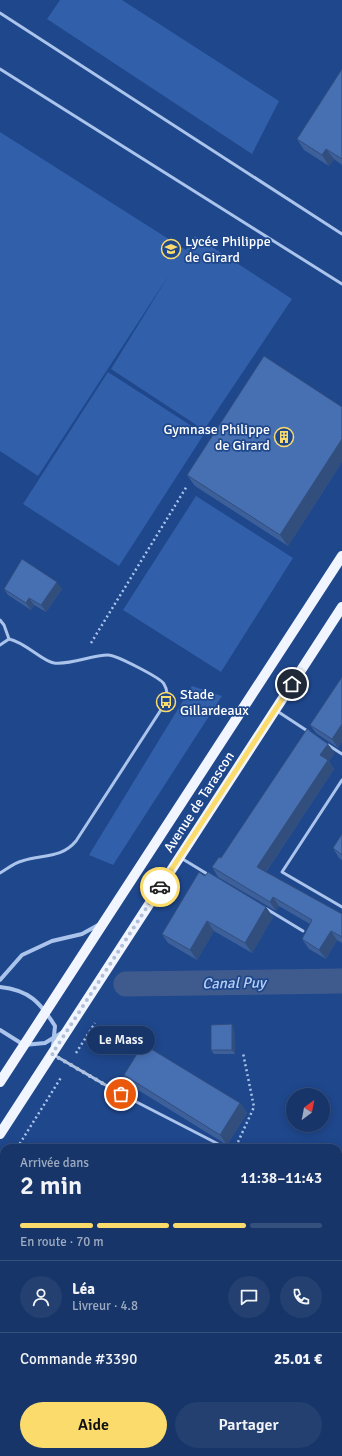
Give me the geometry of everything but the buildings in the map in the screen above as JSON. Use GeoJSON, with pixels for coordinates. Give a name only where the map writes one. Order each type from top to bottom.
{"type":"FeatureCollection","features":[{"type":"Feature","properties":{"kind":"main road","name":"Avenue de Tarascon"},"geometry":{"type":"LineString","coordinates":[[0,1082],[342,556]]}},
{"type":"Feature","properties":{"kind":"main road","name":"Avenue de Tarascon"},"geometry":{"type":"LineString","coordinates":[[0,1134],[342,607]]}},
{"type":"Feature","properties":{"kind":"street"},"geometry":{"type":"LineString","coordinates":[[0,980],[22,955],[52,941],[82,934],[105,921]]}},
{"type":"Feature","properties":{"kind":"street"},"geometry":{"type":"LineString","coordinates":[[0,987],[23,992],[36,1001],[46,1012],[55,1026],[52,1054]]}},
{"type":"Feature","properties":{"kind":"street"},"geometry":{"type":"LineString","coordinates":[[0,1030],[24,1045],[45,1042],[54,1038],[70,1027]]}},
{"type":"Feature","properties":{"kind":"lane"},"geometry":{"type":"LineString","coordinates":[[0,13],[342,234]]}},
{"type":"Feature","properties":{"kind":"lane"},"geometry":{"type":"LineString","coordinates":[[0,69],[342,284]]}},
{"type":"Feature","properties":{"kind":"lane"},"geometry":{"type":"LineString","coordinates":[[0,620],[4,625],[9,639]]}},
{"type":"Feature","properties":{"kind":"lane"},"geometry":{"type":"LineString","coordinates":[[0,645],[9,639],[17,640],[52,663],[80,661],[108,655],[124,660],[164,683],[168,691],[166,702],[76,842],[63,853],[21,861],[0,873]]}},
{"type":"Feature","properties":{"kind":"lane"},"geometry":{"type":"LineString","coordinates":[[275,710],[312,734]]}},
{"type":"Feature","properties":{"kind":"lane"},"geometry":{"type":"LineString","coordinates":[[324,742],[342,754]]}},
{"type":"Feature","properties":{"kind":"lane"},"geometry":{"type":"LineString","coordinates":[[342,780],[282,872],[342,907]]}},
{"type":"Feature","properties":{"kind":"lane"},"geometry":{"type":"LineString","coordinates":[[180,857],[214,878]]}},
{"type":"Feature","properties":{"kind":"lane"},"geometry":{"type":"LineString","coordinates":[[262,906],[303,931]]}},
{"type":"Feature","properties":{"kind":"lane"},"geometry":{"type":"LineString","coordinates":[[52,1054],[121,1094],[218,1144]]}},
{"type":"Feature","properties":{"kind":"path"},"geometry":{"type":"LineString","coordinates":[[80,661],[187,486]]}},
{"type":"Feature","properties":{"kind":"path"},"geometry":{"type":"LineString","coordinates":[[237,1144],[254,1107],[243,1053]]}},
{"type":"Feature","properties":{"kind":"shaded area"},"geometry":{"type":"Polygon","coordinates":[[[60,0],[122,0],[279,101],[252,154],[47,19],[60,0]]]}},
{"type":"Feature","properties":{"kind":"shaded area"},"geometry":{"type":"Polygon","coordinates":[[[0,132],[186,250],[195,236],[292,299],[204,430],[111,369],[169,275],[38,476],[0,451],[0,132]]]}},
{"type":"Feature","properties":{"kind":"shaded area"},"geometry":{"type":"Polygon","coordinates":[[[108,372],[204,434],[119,566],[23,504],[108,372]]]}},
{"type":"Feature","properties":{"kind":"shaded area"},"geometry":{"type":"Polygon","coordinates":[[[196,496],[293,558],[221,672],[123,610],[196,496]]]}},
{"type":"Feature","properties":{"kind":"shaded area"},"geometry":{"type":"Polygon","coordinates":[[[192,686],[222,696],[113,865],[89,855],[192,686]]]}},
{"type":"Feature","properties":{"kind":"waterway","name":"Canal Puy"},"geometry":{"type":"LineString","coordinates":[[126,984],[342,981]]}},
{"type":"Feature","properties":{"kind":"way so far"},"geometry":{"type":"LineString","coordinates":[[121,1094],[52,1054],[160,887]]}},
{"type":"Feature","properties":{"kind":"place","name":"Lycée Philippe de Girard"},"geometry":{"type":"Point","coordinates":[171,249]}},
{"type":"Feature","properties":{"kind":"place","name":"Gymnase Philippe de Girard"},"geometry":{"type":"Point","coordinates":[284,437]}},
{"type":"Feature","properties":{"kind":"place","name":"Stade Gillardeaux"},"geometry":{"type":"Point","coordinates":[166,702]}},
{"type":"Feature","properties":{"kind":"place","name":"Le Mass"},"geometry":{"type":"Point","coordinates":[121,1094]}},
{"type":"Feature","properties":{"kind":"route"},"geometry":{"type":"LineString","coordinates":[[160,887],[292,684]]}}]}
